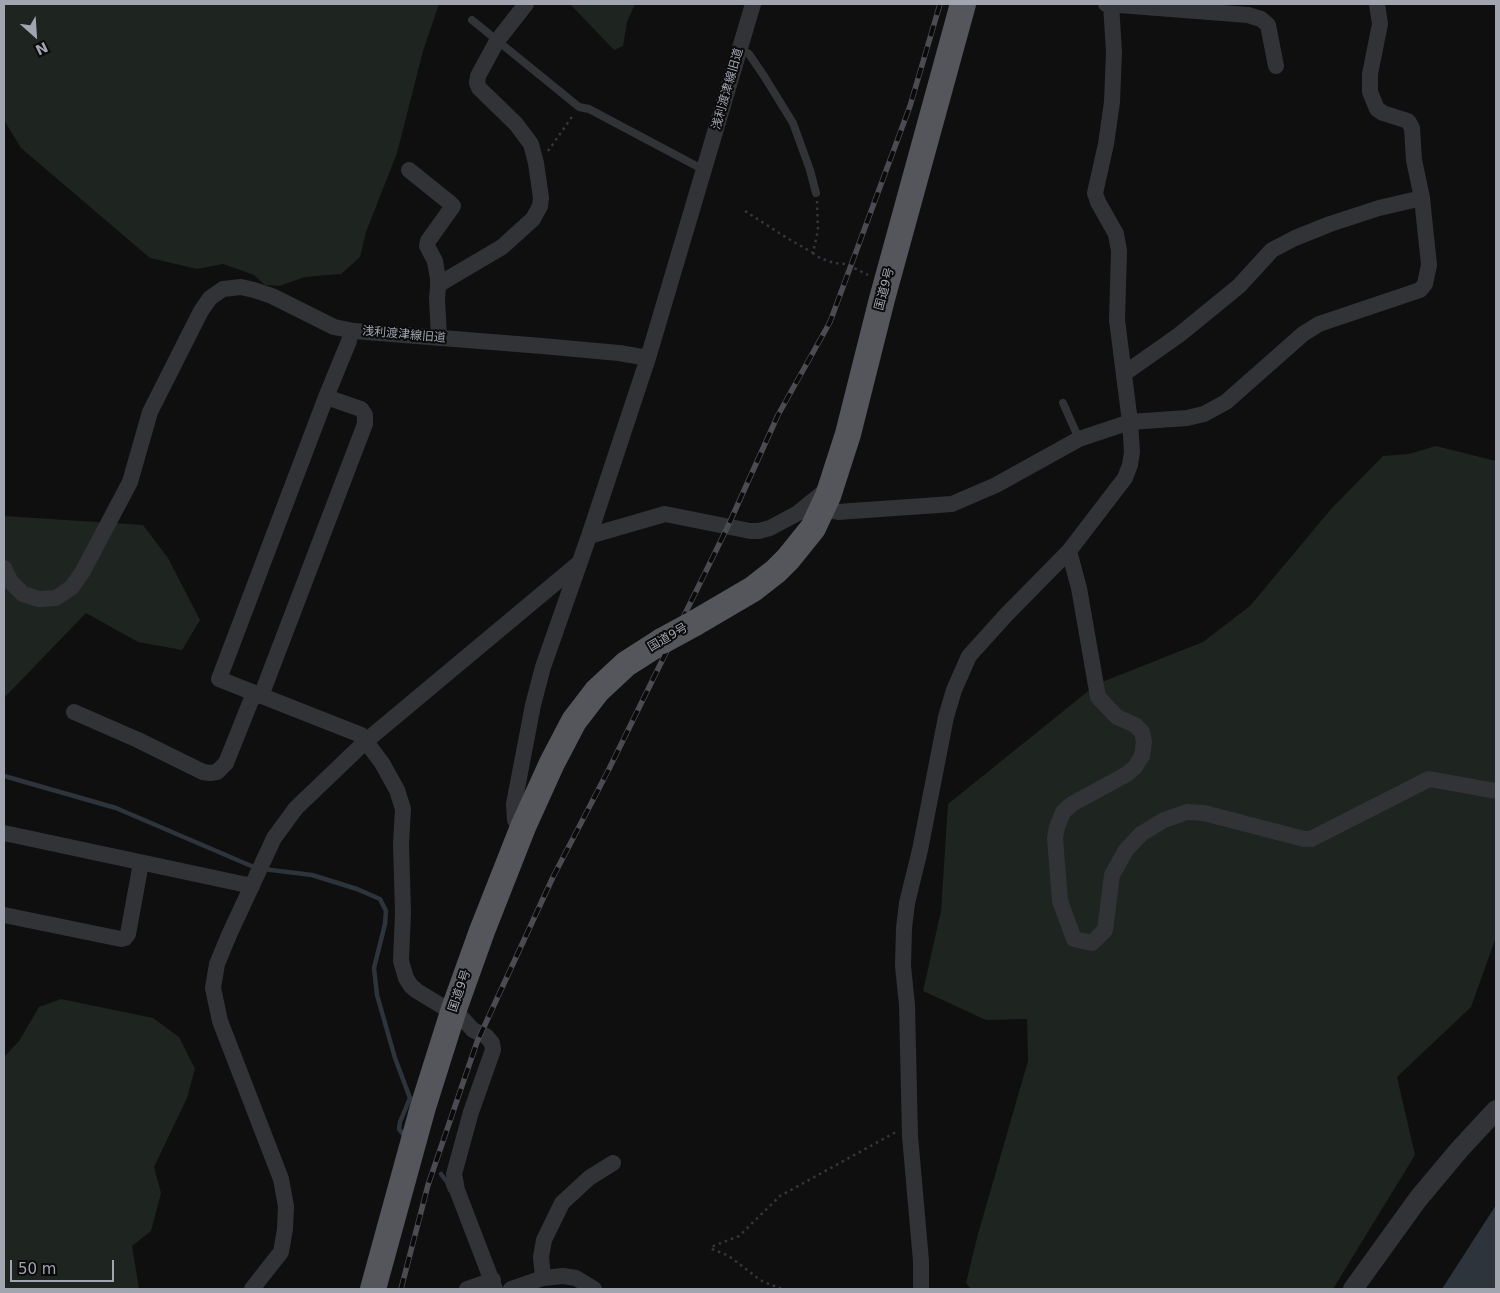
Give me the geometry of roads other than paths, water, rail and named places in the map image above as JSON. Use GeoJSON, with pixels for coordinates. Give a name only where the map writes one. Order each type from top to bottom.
{"type":"FeatureCollection","features":[{"type":"Feature","properties":{"kind":"highway","name":"国道9号"},"geometry":{"type":"LineString","coordinates":[[373,1289],[424,1107],[454,1010],[482,930],[524,827],[565,735],[597,691],[626,664],[753,589],[776,571],[788,560],[809,534],[822,510],[834,483],[848,434],[882,299],[963,4]]}},
{"type":"Feature","properties":{"kind":"street"},"geometry":{"type":"LineString","coordinates":[[438,288],[448,278],[502,247],[533,219],[540,206],[541,198],[536,163],[531,144],[516,124],[479,88],[477,83],[478,76],[496,41],[526,4]]}},
{"type":"Feature","properties":{"kind":"street","name":"浅利渡津線旧道"},"geometry":{"type":"LineString","coordinates":[[4,568],[11,582],[23,594],[38,599],[56,598],[72,587],[83,571],[130,482],[150,412],[201,311],[217,292],[231,287],[242,287],[272,296],[334,327],[354,331],[599,351],[648,358],[753,4]]}},
{"type":"Feature","properties":{"kind":"street"},"geometry":{"type":"LineString","coordinates":[[921,1289],[921,1261],[910,1124],[907,1005],[903,966],[904,928],[907,903],[920,850],[946,717],[954,690],[969,656],[1069,551],[1125,478],[1132,452],[1125,373],[1117,320],[1119,251],[1116,234],[1095,193],[1106,144],[1112,102],[1114,52],[1109,4],[1248,15],[1261,19],[1268,25],[1276,66]]}},
{"type":"Feature","properties":{"kind":"street"},"geometry":{"type":"LineString","coordinates":[[822,510],[838,512],[952,504],[996,485],[1079,439],[1130,422],[1187,418],[1204,414],[1217,409],[1226,402],[1302,334],[1319,324],[1420,290],[1425,284],[1429,265],[1422,198],[1414,160],[1412,128],[1408,121],[1383,113],[1377,109],[1370,92],[1370,74],[1380,24],[1377,4]]}},
{"type":"Feature","properties":{"kind":"street"},"geometry":{"type":"LineString","coordinates":[[409,170],[453,206],[428,241],[427,246],[435,261],[438,278],[439,338]]}},
{"type":"Feature","properties":{"kind":"street"},"geometry":{"type":"LineString","coordinates":[[1125,373],[1179,335],[1239,286],[1272,250],[1295,238],[1330,224],[1379,208],[1422,198]]}},
{"type":"Feature","properties":{"kind":"street"},"geometry":{"type":"LineString","coordinates":[[349,341],[326,397],[220,679],[360,736],[366,741],[394,782],[403,809],[401,843],[403,912],[401,961],[403,970],[411,986],[417,992],[440,1005],[454,1010],[473,1030],[486,1036],[492,1043],[493,1050],[471,1112],[454,1174],[485,1285]]}},
{"type":"Feature","properties":{"kind":"street"},"geometry":{"type":"LineString","coordinates":[[524,827],[515,820],[514,804],[533,705],[543,667],[648,358]]}},
{"type":"Feature","properties":{"kind":"street"},"geometry":{"type":"LineString","coordinates":[[74,712],[138,740],[203,772],[218,772],[226,763],[258,694],[365,424],[365,415],[361,409],[326,397]]}},
{"type":"Feature","properties":{"kind":"street"},"geometry":{"type":"LineString","coordinates":[[589,536],[665,514],[750,531],[759,531],[770,528],[798,513],[834,483]]}},
{"type":"Feature","properties":{"kind":"street"},"geometry":{"type":"LineString","coordinates":[[1069,551],[1079,588],[1098,697],[1117,716],[1135,725],[1142,732],[1144,742],[1142,756],[1127,774],[1072,804],[1063,812],[1057,827],[1055,838],[1060,901],[1074,939],[1092,943],[1105,930],[1112,875],[1126,850],[1141,834],[1164,820],[1188,812],[1204,813],[1304,839],[1311,839],[1430,779],[1496,791]]}},
{"type":"Feature","properties":{"kind":"street"},"geometry":{"type":"LineString","coordinates":[[252,1289],[281,1252],[286,1206],[281,1179],[220,1021],[213,988],[223,950],[274,838],[296,808],[366,741],[578,564]]}},
{"type":"Feature","properties":{"kind":"street"},"geometry":{"type":"LineString","coordinates":[[4,834],[252,886]]}},
{"type":"Feature","properties":{"kind":"street"},"geometry":{"type":"LineString","coordinates":[[4,914],[121,939],[125,938],[128,934],[141,862]]}},
{"type":"Feature","properties":{"kind":"street"},"geometry":{"type":"LineString","coordinates":[[1353,1289],[1418,1199],[1496,1110]]}},
{"type":"Feature","properties":{"kind":"street"},"geometry":{"type":"LineString","coordinates":[[543,1278],[541,1257],[544,1240],[562,1203],[589,1178],[613,1163]]}},
{"type":"Feature","properties":{"kind":"street"},"geometry":{"type":"LineString","coordinates":[[511,1289],[543,1278],[563,1276],[576,1278],[594,1289]]}},
{"type":"Feature","properties":{"kind":"lane"},"geometry":{"type":"LineString","coordinates":[[472,20],[579,107],[589,109],[704,170]]}},
{"type":"Feature","properties":{"kind":"lane"},"geometry":{"type":"LineString","coordinates":[[740,48],[749,54],[754,61],[793,123],[816,192]]}},
{"type":"Feature","properties":{"kind":"lane"},"geometry":{"type":"LineString","coordinates":[[1063,404],[1079,439]]}},
{"type":"Feature","properties":{"kind":"waterway"},"geometry":{"type":"LineString","coordinates":[[4,776],[116,808],[256,868]]}},
{"type":"Feature","properties":{"kind":"waterway"},"geometry":{"type":"LineString","coordinates":[[263,869],[312,875],[357,889],[380,899],[386,911],[385,924],[374,968],[377,995],[395,1058],[410,1098],[399,1129],[406,1138]]}},
{"type":"Feature","properties":{"kind":"waterway"},"geometry":{"type":"LineString","coordinates":[[441,1174],[450,1190]]}},
{"type":"Feature","properties":{"kind":"railway"},"geometry":{"type":"LineString","coordinates":[[401,1289],[428,1185],[477,1042],[553,877],[609,769],[728,526],[778,415],[830,322],[910,106],[940,4]]}}]}
